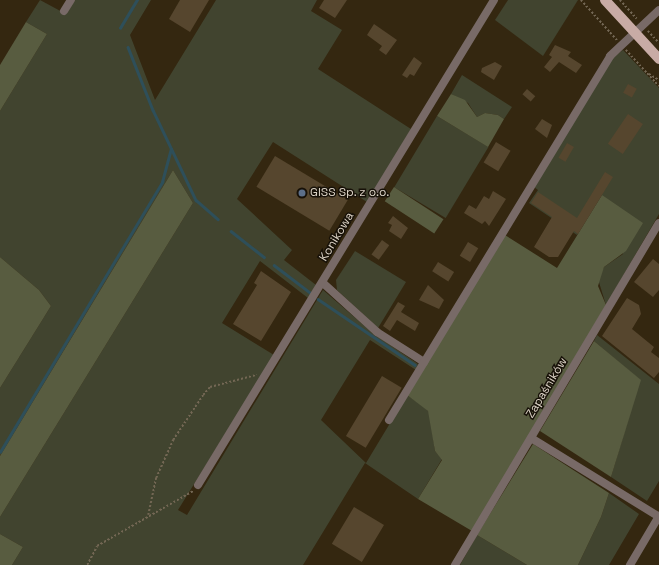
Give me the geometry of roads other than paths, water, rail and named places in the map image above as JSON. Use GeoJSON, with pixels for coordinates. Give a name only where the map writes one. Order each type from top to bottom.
{"type":"FeatureCollection","features":[{"type":"Feature","properties":{"kind":"main road"},"geometry":{"type":"LineString","coordinates":[[605,0],[659,59]]}},
{"type":"Feature","properties":{"kind":"street"},"geometry":{"type":"LineString","coordinates":[[64,11],[71,0]]}},
{"type":"Feature","properties":{"kind":"street","name":"Konikowa"},"geometry":{"type":"LineString","coordinates":[[198,485],[305,313],[494,0]]}},
{"type":"Feature","properties":{"kind":"street"},"geometry":{"type":"LineString","coordinates":[[389,420],[610,56],[634,31],[659,10]]}},
{"type":"Feature","properties":{"kind":"street","name":"Zapaśników"},"geometry":{"type":"LineString","coordinates":[[455,565],[659,223]]}},
{"type":"Feature","properties":{"kind":"street"},"geometry":{"type":"LineString","coordinates":[[323,283],[377,332],[424,362]]}},
{"type":"Feature","properties":{"kind":"street"},"geometry":{"type":"LineString","coordinates":[[531,438],[659,516],[630,565]]}},
{"type":"Feature","properties":{"kind":"waterway"},"geometry":{"type":"LineString","coordinates":[[120,28],[137,0]]}},
{"type":"Feature","properties":{"kind":"waterway"},"geometry":{"type":"LineString","coordinates":[[128,47],[153,110],[196,200],[218,219]]}},
{"type":"Feature","properties":{"kind":"waterway"},"geometry":{"type":"LineString","coordinates":[[0,452],[162,182],[171,149]]}},
{"type":"Feature","properties":{"kind":"waterway"},"geometry":{"type":"LineString","coordinates":[[231,231],[264,257]]}},
{"type":"Feature","properties":{"kind":"waterway"},"geometry":{"type":"LineString","coordinates":[[274,265],[312,294]]}},
{"type":"Feature","properties":{"kind":"waterway"},"geometry":{"type":"LineString","coordinates":[[318,299],[415,365]]}},
{"type":"Feature","properties":{"kind":"place","name":"GISS Sp. z o.o."},"geometry":{"type":"Point","coordinates":[302,193]}}]}
